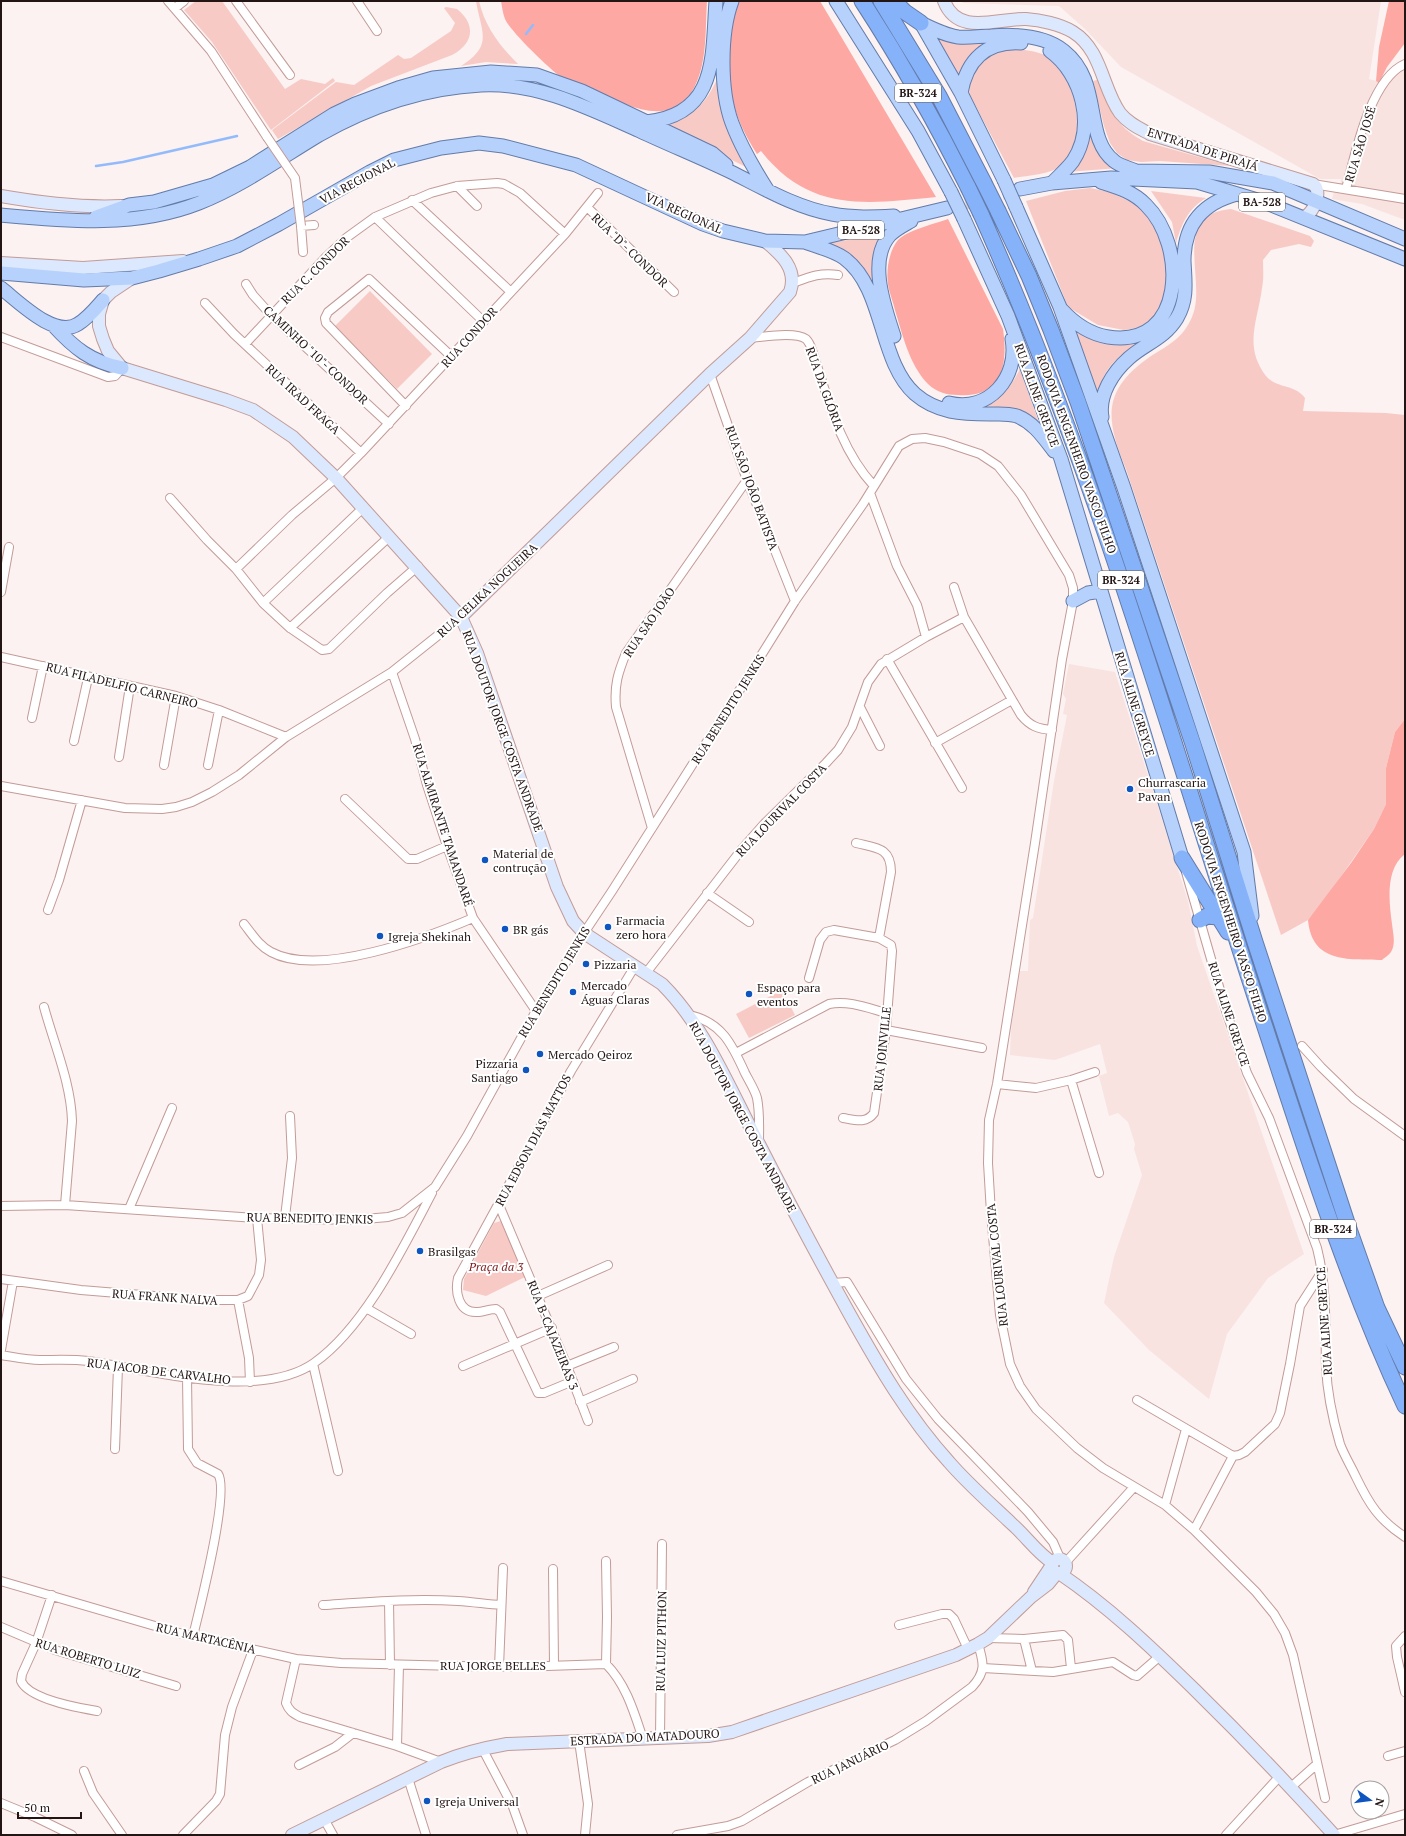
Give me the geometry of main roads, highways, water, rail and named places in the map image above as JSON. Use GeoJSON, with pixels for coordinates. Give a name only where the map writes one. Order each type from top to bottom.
{"type":"FeatureCollection","features":[{"type":"Feature","properties":{"kind":"highway","name":"RODOVIA ENGENHEIRO VASCO FILHO"},"geometry":{"type":"LineString","coordinates":[[862,1],[899,60],[948,146],[981,214],[1036,342],[1078,452],[1120,576],[1241,954],[1339,1246],[1405,1406]]}},
{"type":"Feature","properties":{"kind":"highway","name":"RODOVIA ENGENHEIRO VASCO FILHO"},"geometry":{"type":"LineString","coordinates":[[882,1],[939,96],[998,211],[1029,276],[1051,330],[1095,452],[1195,752],[1255,942],[1349,1229],[1378,1308],[1405,1367]]}},
{"type":"Feature","properties":{"kind":"highway"},"geometry":{"type":"LineString","coordinates":[[894,1],[905,12],[921,23]]}},
{"type":"Feature","properties":{"kind":"highway"},"geometry":{"type":"LineString","coordinates":[[1182,858],[1241,954]]}},
{"type":"Feature","properties":{"kind":"highway"},"geometry":{"type":"LineString","coordinates":[[1200,920],[1207,916],[1218,917]]}},
{"type":"Feature","properties":{"kind":"main road"},"geometry":{"type":"LineString","coordinates":[[646,122],[663,119],[684,111],[694,102],[701,92],[710,70],[716,1]]}},
{"type":"Feature","properties":{"kind":"main road"},"geometry":{"type":"LineString","coordinates":[[732,1],[728,14],[724,42],[724,68],[731,122],[744,152],[768,191]]}},
{"type":"Feature","properties":{"kind":"main road","name":"RUA ALINE GREYCE"},"geometry":{"type":"LineString","coordinates":[[836,1],[918,131],[951,192],[1008,316],[1061,459],[1182,858]]}},
{"type":"Feature","properties":{"kind":"main road","name":"ENTRADA DE PIRAJÁ"},"geometry":{"type":"LineString","coordinates":[[944,1],[950,13],[955,17],[969,23],[1026,20],[1058,26],[1073,32],[1084,42],[1093,54],[1115,104],[1121,113],[1136,127],[1150,134],[1313,184],[1318,190],[1315,201]]}},
{"type":"Feature","properties":{"kind":"main road"},"geometry":{"type":"LineString","coordinates":[[921,23],[933,29],[958,37],[1016,35],[1038,39],[1053,44],[1064,51],[1076,62],[1086,80],[1098,138],[1104,149],[1115,162],[1136,171]]}},
{"type":"Feature","properties":{"kind":"main road"},"geometry":{"type":"LineString","coordinates":[[921,23],[960,93],[1004,180],[1060,307],[1129,503],[1244,852],[1255,942]]}},
{"type":"Feature","properties":{"kind":"main road"},"geometry":{"type":"LineString","coordinates":[[969,23],[987,36]]}},
{"type":"Feature","properties":{"kind":"main road"},"geometry":{"type":"LineString","coordinates":[[960,93],[971,64],[985,51],[995,46],[1020,42],[1048,50],[1058,57],[1075,79],[1084,111],[1084,127],[1082,140],[1073,160],[1052,183]]}},
{"type":"Feature","properties":{"kind":"main road"},"geometry":{"type":"LineString","coordinates":[[1,196],[66,206],[92,207],[154,202],[213,185],[250,167],[334,114],[355,104],[398,88],[433,78],[491,72],[536,75],[582,91],[712,153],[723,162],[732,173]]}},
{"type":"Feature","properties":{"kind":"main road"},"geometry":{"type":"LineString","coordinates":[[1,216],[85,220],[127,220],[167,213],[197,204],[228,190],[320,135],[376,107],[432,90],[482,85],[516,87],[551,94],[566,99],[732,173],[768,191],[805,206],[831,214],[857,217],[918,216]]}},
{"type":"Feature","properties":{"kind":"main road","name":"VIA REGIONAL"},"geometry":{"type":"LineString","coordinates":[[1,273],[64,279],[132,278],[199,260],[237,246],[256,237],[370,172],[394,160],[433,150],[479,143],[503,146],[576,165],[703,224],[723,231],[765,241],[805,242]]}},
{"type":"Feature","properties":{"kind":"main road"},"geometry":{"type":"LineString","coordinates":[[1111,178],[1136,171],[1209,172],[1273,183],[1405,239]]}},
{"type":"Feature","properties":{"kind":"main road","name":"BA-528"},"geometry":{"type":"LineString","coordinates":[[1020,189],[1052,183],[1111,178],[1197,182],[1237,194],[1304,218],[1405,259]]}},
{"type":"Feature","properties":{"kind":"main road"},"geometry":{"type":"LineString","coordinates":[[1060,307],[1076,323],[1089,331],[1104,336],[1125,338],[1140,335],[1156,324],[1169,305],[1172,294],[1174,281],[1170,254],[1167,241],[1154,214],[1136,196],[1123,189],[1091,180]]}},
{"type":"Feature","properties":{"kind":"main road"},"geometry":{"type":"LineString","coordinates":[[1106,437],[1101,414],[1104,393],[1110,382],[1116,372],[1129,357],[1166,332],[1181,310],[1186,292],[1184,251],[1189,232],[1193,224],[1198,215],[1213,203],[1237,194]]}},
{"type":"Feature","properties":{"kind":"main road"},"geometry":{"type":"LineString","coordinates":[[1304,218],[1309,214],[1315,201]]}},
{"type":"Feature","properties":{"kind":"main road"},"geometry":{"type":"LineString","coordinates":[[85,220],[129,205]]}},
{"type":"Feature","properties":{"kind":"main road","name":"BA-528"},"geometry":{"type":"LineString","coordinates":[[805,242],[947,208]]}},
{"type":"Feature","properties":{"kind":"main road"},"geometry":{"type":"LineString","coordinates":[[918,216],[890,236],[883,246],[878,270],[879,281],[891,325],[904,366],[912,378],[921,387],[944,402],[957,405],[966,405],[989,398],[1002,387],[1012,366],[1013,343],[1008,316]]}},
{"type":"Feature","properties":{"kind":"main road","name":"RUA CELIKA NOGUEIRA"},"geometry":{"type":"LineString","coordinates":[[461,617],[710,374],[750,338],[790,292],[793,283],[792,275],[786,260],[765,241]]}},
{"type":"Feature","properties":{"kind":"main road"},"geometry":{"type":"LineString","coordinates":[[805,242],[843,257],[853,266],[871,297],[898,370],[914,393],[928,403],[952,412],[1016,416],[1036,428],[1061,459]]}},
{"type":"Feature","properties":{"kind":"main road"},"geometry":{"type":"LineString","coordinates":[[1,263],[83,268],[199,260]]}},
{"type":"Feature","properties":{"kind":"main road"},"geometry":{"type":"LineString","coordinates":[[1,288],[40,318],[53,325],[63,328],[72,327],[79,324],[111,292],[132,278]]}},
{"type":"Feature","properties":{"kind":"main road"},"geometry":{"type":"LineString","coordinates":[[103,300],[99,314],[99,326],[108,351],[122,368]]}},
{"type":"Feature","properties":{"kind":"main road"},"geometry":{"type":"LineString","coordinates":[[53,325],[68,342],[84,354],[105,365],[122,368]]}},
{"type":"Feature","properties":{"kind":"main road","name":"RUA DOUTOR JORGE COSTA ANDRADE"},"geometry":{"type":"LineString","coordinates":[[122,368],[226,400],[253,410],[293,437],[364,507],[418,566],[461,617],[479,660],[557,887],[573,921],[584,933],[646,973],[672,994],[688,1015],[718,1066],[832,1283],[882,1373],[913,1417],[949,1462],[981,1495],[1026,1536],[1038,1543],[1094,1598],[1160,1656],[1337,1834]]}},
{"type":"Feature","properties":{"kind":"main road"},"geometry":{"type":"LineString","coordinates":[[1073,601],[1088,593],[1101,591]]}},
{"type":"Feature","properties":{"kind":"main road","name":"ESTRADA DO MATADOURO"},"geometry":{"type":"LineString","coordinates":[[292,1835],[441,1762],[460,1754],[482,1748],[508,1744],[708,1736],[751,1726],[956,1655],[978,1644],[1013,1615],[1031,1597],[1048,1584],[1059,1565]]}},
{"type":"Feature","properties":{"kind":"waterway"},"geometry":{"type":"LineString","coordinates":[[526,34],[533,25]]}},
{"type":"Feature","properties":{"kind":"waterway"},"geometry":{"type":"LineString","coordinates":[[96,166],[123,162],[237,136]]}},
{"type":"Feature","properties":{"kind":"tunnel"},"geometry":{"type":"LineString","coordinates":[[947,208],[1019,189]]}},
{"type":"Feature","properties":{"kind":"place","name":"Churrascaria Pavan"},"geometry":{"type":"Point","coordinates":[1130,789]}},
{"type":"Feature","properties":{"kind":"place","name":"Material de contrução"},"geometry":{"type":"Point","coordinates":[485,860]}},
{"type":"Feature","properties":{"kind":"place","name":"Farmacia zero hora"},"geometry":{"type":"Point","coordinates":[608,927]}},
{"type":"Feature","properties":{"kind":"place","name":"BR gás"},"geometry":{"type":"Point","coordinates":[505,929]}},
{"type":"Feature","properties":{"kind":"place","name":"Igreja Shekinah"},"geometry":{"type":"Point","coordinates":[380,936]}},
{"type":"Feature","properties":{"kind":"place","name":"Pizzaria"},"geometry":{"type":"Point","coordinates":[586,964]}},
{"type":"Feature","properties":{"kind":"place","name":"Mercado Águas Claras"},"geometry":{"type":"Point","coordinates":[573,992]}},
{"type":"Feature","properties":{"kind":"place","name":"Espaço para eventos"},"geometry":{"type":"Point","coordinates":[749,994]}},
{"type":"Feature","properties":{"kind":"place","name":"Mercado Qeiroz"},"geometry":{"type":"Point","coordinates":[540,1054]}},
{"type":"Feature","properties":{"kind":"place","name":"Pizzaria Santiago"},"geometry":{"type":"Point","coordinates":[526,1070]}},
{"type":"Feature","properties":{"kind":"place","name":"Brasilgas"},"geometry":{"type":"Point","coordinates":[420,1251]}},
{"type":"Feature","properties":{"kind":"place","name":"Igreja Universal"},"geometry":{"type":"Point","coordinates":[427,1801]}},
{"type":"Feature","properties":{"kind":"park label","name":"Praça da 3"},"geometry":{"type":"Point","coordinates":[496,1266]}}]}
